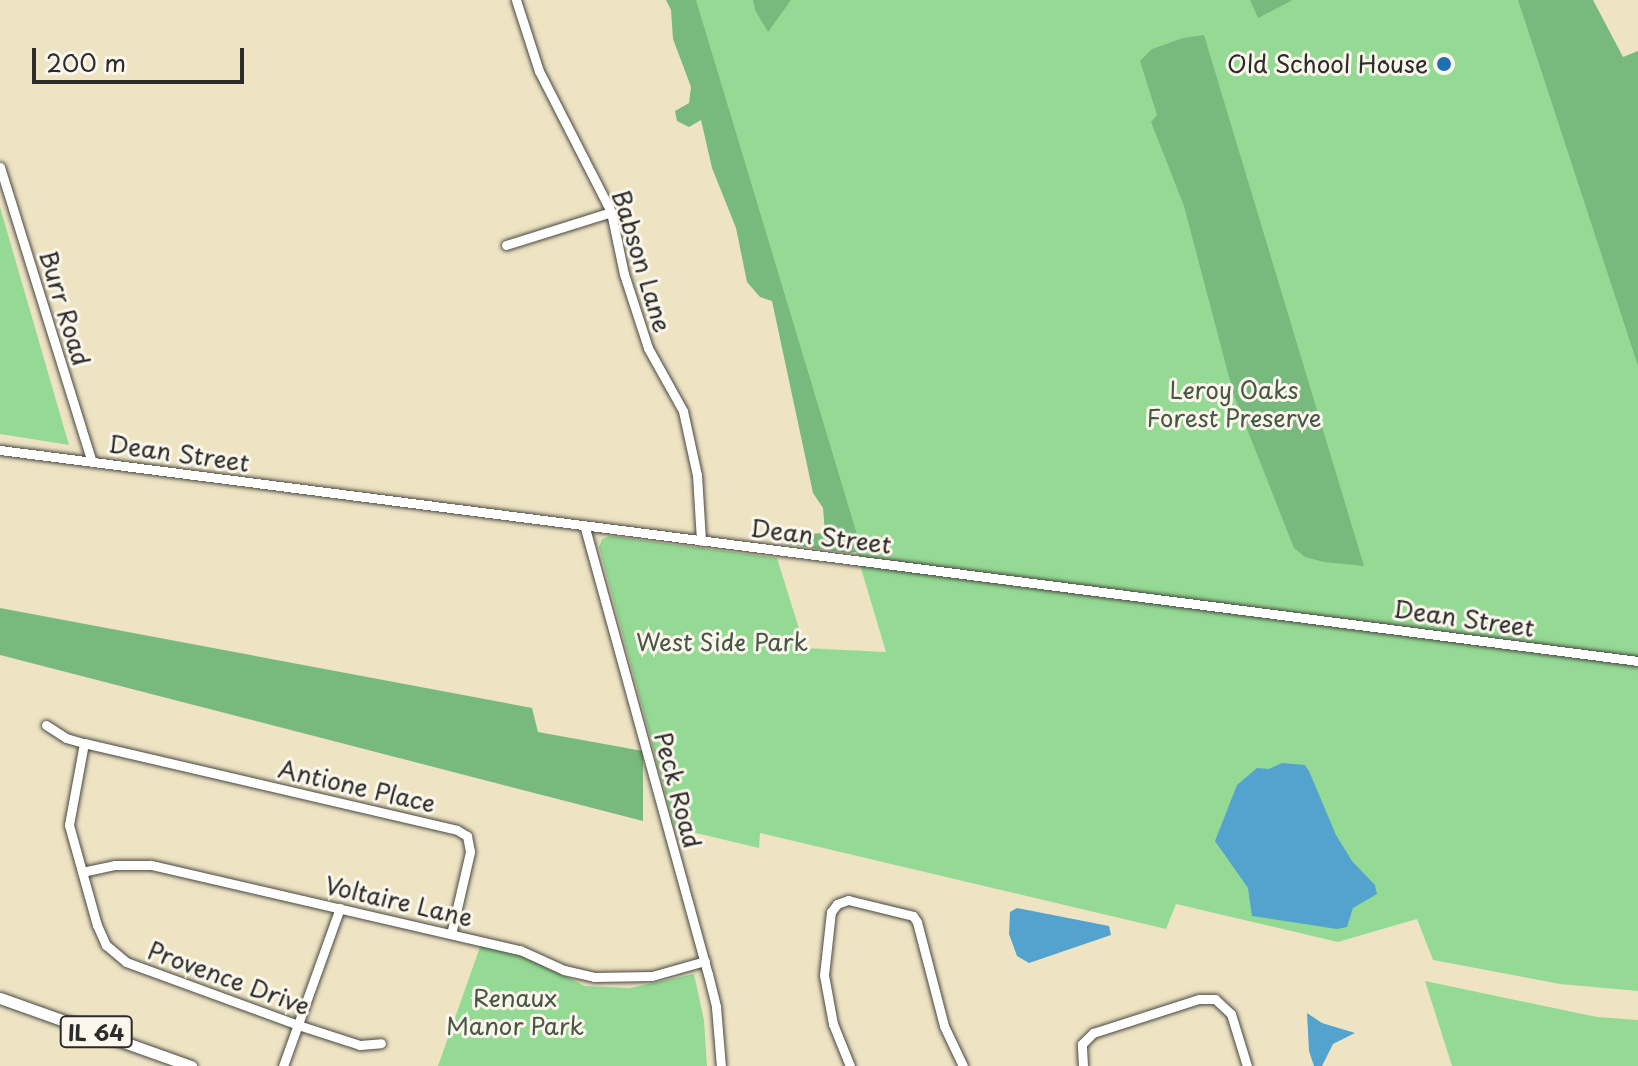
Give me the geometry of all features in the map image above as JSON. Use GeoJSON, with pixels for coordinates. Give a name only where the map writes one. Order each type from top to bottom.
{"type":"FeatureCollection","features":[{"type":"Feature","properties":{"kind":"main road","name":"IL 64"},"geometry":{"type":"LineString","coordinates":[[0,998],[191,1066]]}},
{"type":"Feature","properties":{"kind":"street","name":"Babson Lane"},"geometry":{"type":"LineString","coordinates":[[516,0],[539,71],[611,212],[624,274],[648,348],[683,411],[697,475],[701,541]]}},
{"type":"Feature","properties":{"kind":"street","name":"Burr Road"},"geometry":{"type":"LineString","coordinates":[[0,167],[92,462]]}},
{"type":"Feature","properties":{"kind":"street"},"geometry":{"type":"LineString","coordinates":[[506,245],[611,212]]}},
{"type":"Feature","properties":{"kind":"street","name":"Dean Street"},"geometry":{"type":"LineString","coordinates":[[0,450],[585,528],[1638,661]]}},
{"type":"Feature","properties":{"kind":"street","name":"Peck Road"},"geometry":{"type":"LineString","coordinates":[[585,528],[705,961],[716,1007],[721,1066]]}},
{"type":"Feature","properties":{"kind":"street","name":"Antione Place"},"geometry":{"type":"LineString","coordinates":[[46,725],[66,738],[84,743],[457,830],[467,836],[470,852],[451,934]]}},
{"type":"Feature","properties":{"kind":"street","name":"Provence Drive"},"geometry":{"type":"LineString","coordinates":[[84,743],[69,809],[69,825],[106,945],[126,962],[298,1025],[360,1045],[381,1043]]}},
{"type":"Feature","properties":{"kind":"street","name":"Voltaire Lane"},"geometry":{"type":"LineString","coordinates":[[82,872],[115,865],[151,865],[520,950],[564,970],[594,977],[652,976],[705,961]]}},
{"type":"Feature","properties":{"kind":"street"},"geometry":{"type":"LineString","coordinates":[[850,1066],[833,1024],[824,975],[831,912],[837,904],[848,900],[913,916],[919,927],[944,1026],[963,1066]]}},
{"type":"Feature","properties":{"kind":"street"},"geometry":{"type":"LineString","coordinates":[[283,1066],[340,908]]}},
{"type":"Feature","properties":{"kind":"street"},"geometry":{"type":"LineString","coordinates":[[1083,1066],[1080,1050],[1093,1033],[1199,999],[1215,999],[1231,1014],[1247,1066]]}},
{"type":"Feature","properties":{"kind":"green space"},"geometry":{"type":"Polygon","coordinates":[[[666,0],[696,0],[862,551],[849,553],[785,544],[784,535],[825,533],[823,508],[813,493],[772,301],[760,297],[747,282],[736,228],[712,168],[701,120],[689,127],[677,121],[675,111],[689,103],[691,87],[673,39],[671,10],[666,0]]]}},
{"type":"Feature","properties":{"kind":"green space","name":"Leroy Oaks Forest Preserve"},"geometry":{"type":"Polygon","coordinates":[[[691,0],[1545,0],[1638,302],[1638,991],[1560,984],[1433,960],[1417,919],[1338,942],[1176,904],[1166,929],[760,833],[759,848],[675,828],[599,547],[602,539],[610,536],[777,558],[805,648],[886,652],[691,0]]]}},
{"type":"Feature","properties":{"kind":"green space"},"geometry":{"type":"Polygon","coordinates":[[[753,0],[791,0],[768,32],[755,10],[753,0]]]}},
{"type":"Feature","properties":{"kind":"green space"},"geometry":{"type":"Polygon","coordinates":[[[1250,0],[1293,0],[1258,18],[1250,0]]]}},
{"type":"Feature","properties":{"kind":"green space"},"geometry":{"type":"Polygon","coordinates":[[[1518,0],[1593,0],[1623,57],[1638,51],[1638,366],[1518,0]]]}},
{"type":"Feature","properties":{"kind":"green space"},"geometry":{"type":"Polygon","coordinates":[[[1204,35],[1364,566],[1324,562],[1305,557],[1294,548],[1234,396],[1184,206],[1151,122],[1157,115],[1140,61],[1152,49],[1183,38],[1204,35]]]}},
{"type":"Feature","properties":{"kind":"green space"},"geometry":{"type":"Polygon","coordinates":[[[0,207],[69,445],[0,434],[0,207]]]}},
{"type":"Feature","properties":{"kind":"green space"},"geometry":{"type":"Polygon","coordinates":[[[0,608],[532,708],[538,732],[643,751],[643,821],[0,655],[0,608]]]}},
{"type":"Feature","properties":{"kind":"green space","name":"Renaux Manor Park"},"geometry":{"type":"Polygon","coordinates":[[[481,944],[520,954],[585,986],[630,988],[694,974],[704,1020],[707,1066],[438,1066],[481,944]]]}},
{"type":"Feature","properties":{"kind":"green space"},"geometry":{"type":"Polygon","coordinates":[[[1425,981],[1597,1017],[1638,1020],[1638,1066],[1452,1066],[1425,981]]]}},
{"type":"Feature","properties":{"kind":"water"},"geometry":{"type":"Polygon","coordinates":[[[1282,763],[1305,765],[1336,835],[1352,861],[1375,885],[1377,894],[1353,908],[1347,927],[1337,929],[1252,916],[1248,888],[1215,841],[1237,785],[1257,768],[1269,769],[1282,763]]]}},
{"type":"Feature","properties":{"kind":"water"},"geometry":{"type":"Polygon","coordinates":[[[1017,908],[1109,926],[1111,935],[1029,963],[1017,956],[1009,934],[1010,912],[1017,908]]]}},
{"type":"Feature","properties":{"kind":"water"},"geometry":{"type":"Polygon","coordinates":[[[1307,1013],[1322,1023],[1355,1033],[1333,1044],[1322,1066],[1314,1066],[1309,1051],[1307,1013]]]}},
{"type":"Feature","properties":{"kind":"place","name":"Old School House"},"geometry":{"type":"Point","coordinates":[1444,64]}},
{"type":"Feature","properties":{"kind":"park label","name":"West Side Park"},"geometry":{"type":"Point","coordinates":[722,642]}}]}
